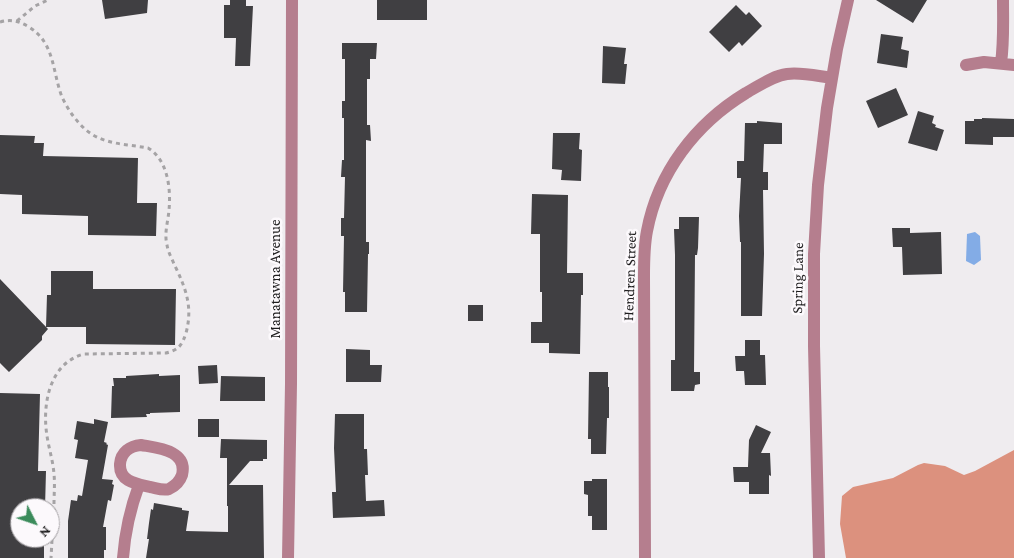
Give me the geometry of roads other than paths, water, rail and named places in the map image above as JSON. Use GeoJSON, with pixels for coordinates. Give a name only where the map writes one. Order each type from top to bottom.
{"type":"FeatureCollection","features":[{"type":"Feature","properties":{"kind":"street","name":"Manatawna Avenue"},"geometry":{"type":"LineString","coordinates":[[288,558],[291,384],[292,0]]}},
{"type":"Feature","properties":{"kind":"street","name":"Spring Lane"},"geometry":{"type":"LineString","coordinates":[[819,558],[814,346],[814,254],[820,168],[827,108],[848,0]]}},
{"type":"Feature","properties":{"kind":"street"},"geometry":{"type":"LineString","coordinates":[[966,65],[984,62],[1008,64],[1003,50],[1002,0]]}},
{"type":"Feature","properties":{"kind":"street","name":"Hendren Street"},"geometry":{"type":"LineString","coordinates":[[644,558],[644,251],[650,214],[656,198],[668,172],[686,145],[698,131],[724,108],[776,76],[795,73],[832,78]]}},
{"type":"Feature","properties":{"kind":"street"},"geometry":{"type":"LineString","coordinates":[[141,445],[168,451],[178,456],[182,469],[179,481],[174,486],[163,490],[139,485],[131,483],[122,474],[120,462],[125,451],[141,445]]}},
{"type":"Feature","properties":{"kind":"street"},"geometry":{"type":"LineString","coordinates":[[123,558],[127,520],[139,485]]}},
{"type":"Feature","properties":{"kind":"water"},"geometry":{"type":"Polygon","coordinates":[[[975,232],[980,236],[981,260],[974,265],[966,261],[967,234],[975,232]]]}}]}
